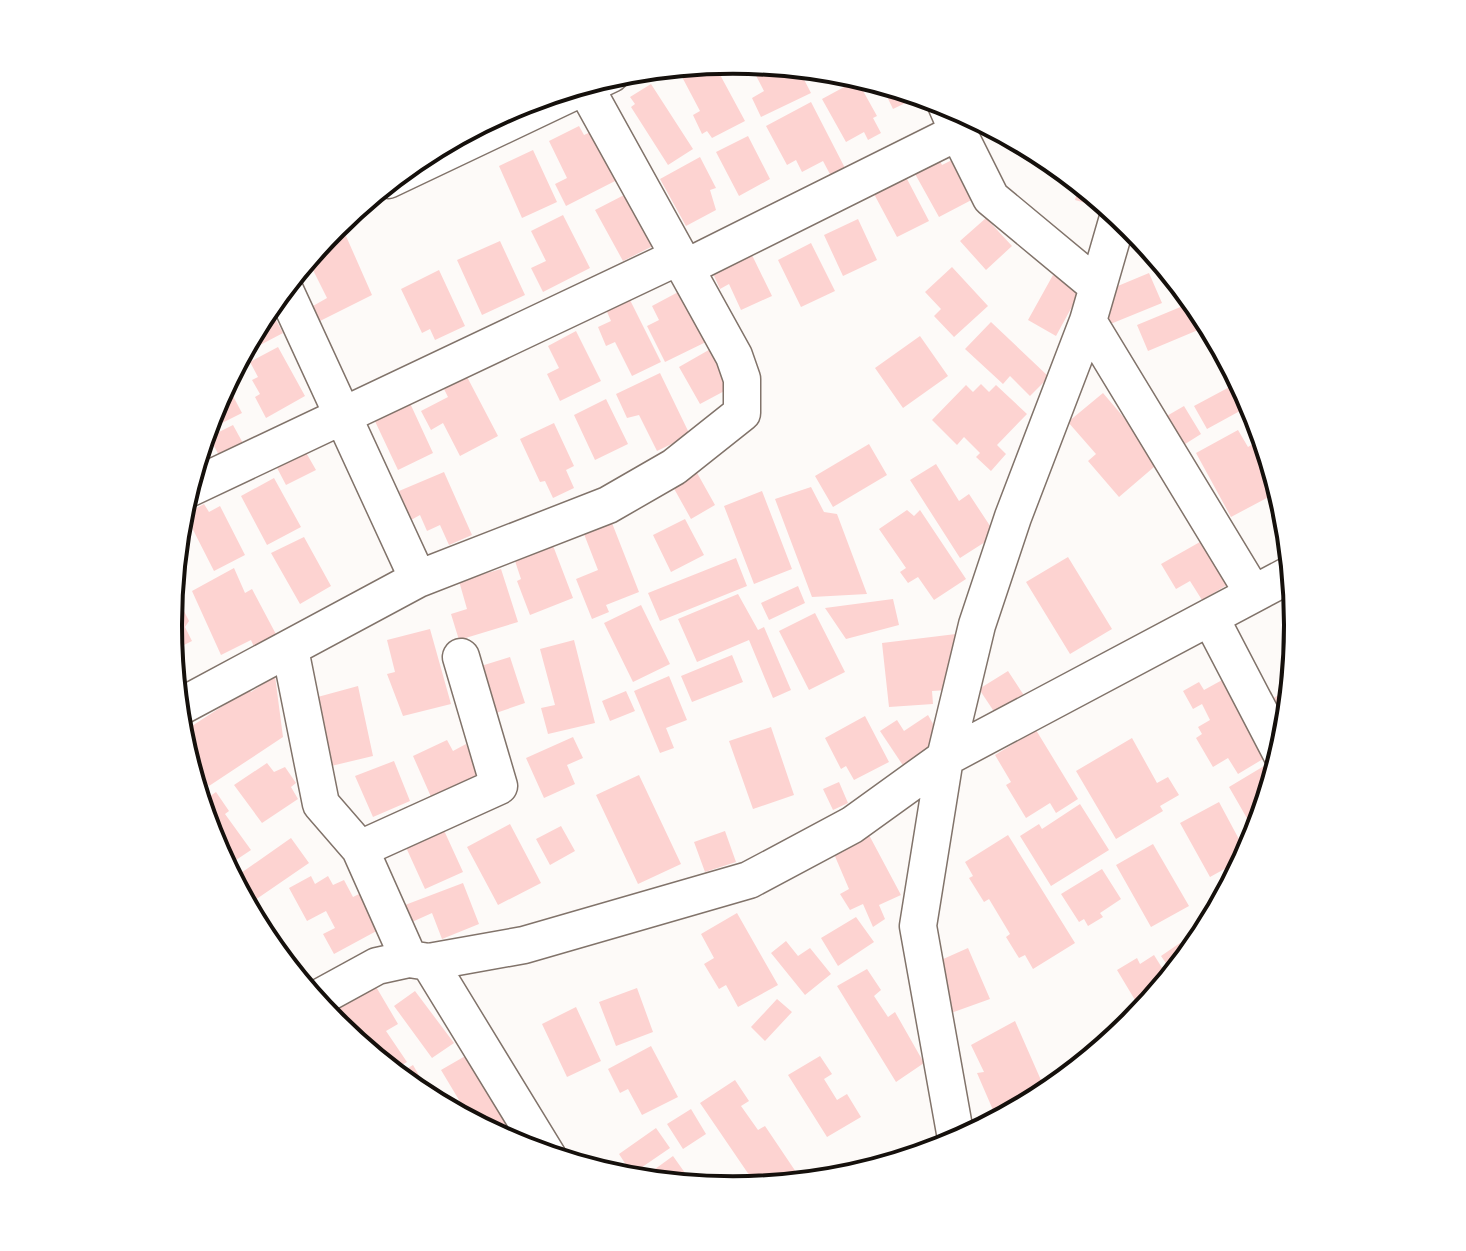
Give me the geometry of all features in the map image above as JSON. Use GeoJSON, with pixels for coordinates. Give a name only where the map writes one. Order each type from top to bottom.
{"type":"FeatureCollection","features":[{"type":"Feature","properties":{"kind":"street"},"geometry":{"type":"LineString","coordinates":[[187,703],[418,579],[608,505],[674,467],[742,413],[742,379],[734,356],[682,263],[598,91]]}},
{"type":"Feature","properties":{"kind":"street"},"geometry":{"type":"LineString","coordinates":[[200,483],[682,263],[949,118]]}},
{"type":"Feature","properties":{"kind":"street"},"geometry":{"type":"LineString","coordinates":[[952,120],[991,198],[1097,286]]}},
{"type":"Feature","properties":{"kind":"street"},"geometry":{"type":"LineString","coordinates":[[955,1130],[918,926],[945,758],[977,625],[1013,517],[1088,321],[1115,228]]}},
{"type":"Feature","properties":{"kind":"street"},"geometry":{"type":"LineString","coordinates":[[289,299],[418,579]]}},
{"type":"Feature","properties":{"kind":"street"},"geometry":{"type":"LineString","coordinates":[[1088,321],[1253,593]]}},
{"type":"Feature","properties":{"kind":"street"},"geometry":{"type":"LineString","coordinates":[[324,995],[377,966],[524,945],[749,880],[852,825],[945,758],[1282,578]]}},
{"type":"Feature","properties":{"kind":"street"},"geometry":{"type":"LineString","coordinates":[[1210,617],[1273,738]]}},
{"type":"Feature","properties":{"kind":"street"},"geometry":{"type":"LineString","coordinates":[[290,649],[321,804],[360,849],[419,960],[537,1141]]}},
{"type":"Feature","properties":{"kind":"street"},"geometry":{"type":"LineString","coordinates":[[360,849],[499,786],[461,657]]}},
{"type":"Feature","properties":{"kind":"building"},"geometry":{"type":"Polygon","coordinates":[[[720,74],[745,121],[712,138],[707,131],[702,134],[693,115],[700,111],[682,77],[720,74]]]}},
{"type":"Feature","properties":{"kind":"building"},"geometry":{"type":"Polygon","coordinates":[[[756,75],[804,79],[811,93],[761,117],[752,98],[764,91],[756,75]]]}},
{"type":"Feature","properties":{"kind":"building"},"geometry":{"type":"Polygon","coordinates":[[[651,84],[693,149],[668,165],[631,107],[635,104],[630,97],[651,84]]]}},
{"type":"Feature","properties":{"kind":"building"},"geometry":{"type":"Polygon","coordinates":[[[846,86],[863,90],[877,116],[873,118],[881,133],[868,140],[864,132],[846,142],[822,99],[846,86]]]}},
{"type":"Feature","properties":{"kind":"building"},"geometry":{"type":"Polygon","coordinates":[[[887,96],[907,102],[893,109],[887,96]]]}},
{"type":"Feature","properties":{"kind":"building"},"geometry":{"type":"Polygon","coordinates":[[[811,102],[846,170],[832,178],[823,161],[802,172],[796,160],[787,165],[766,126],[811,102]]]}},
{"type":"Feature","properties":{"kind":"building"},"geometry":{"type":"Polygon","coordinates":[[[579,126],[584,135],[595,130],[619,179],[566,206],[555,184],[567,178],[549,141],[579,126]]]}},
{"type":"Feature","properties":{"kind":"building"},"geometry":{"type":"Polygon","coordinates":[[[748,136],[770,179],[739,196],[716,152],[748,136]]]}},
{"type":"Feature","properties":{"kind":"building"},"geometry":{"type":"Polygon","coordinates":[[[533,150],[557,202],[522,218],[499,166],[533,150]]]}},
{"type":"Feature","properties":{"kind":"building"},"geometry":{"type":"Polygon","coordinates":[[[960,156],[981,195],[939,217],[914,172],[939,159],[942,165],[960,156]]]}},
{"type":"Feature","properties":{"kind":"building"},"geometry":{"type":"Polygon","coordinates":[[[700,157],[716,188],[710,190],[716,210],[686,226],[660,179],[700,157]]]}},
{"type":"Feature","properties":{"kind":"building"},"geometry":{"type":"Polygon","coordinates":[[[906,177],[929,221],[897,237],[874,194],[906,177]]]}},
{"type":"Feature","properties":{"kind":"building"},"geometry":{"type":"Polygon","coordinates":[[[628,193],[655,245],[623,261],[595,210],[628,193]]]}},
{"type":"Feature","properties":{"kind":"building"},"geometry":{"type":"Polygon","coordinates":[[[1077,194],[1088,204],[1075,200],[1077,194]]]}},
{"type":"Feature","properties":{"kind":"building"},"geometry":{"type":"Polygon","coordinates":[[[563,215],[590,268],[543,292],[531,268],[546,261],[531,231],[563,215]]]}},
{"type":"Feature","properties":{"kind":"building"},"geometry":{"type":"Polygon","coordinates":[[[986,218],[1012,246],[986,270],[960,241],[986,218]]]}},
{"type":"Feature","properties":{"kind":"building"},"geometry":{"type":"Polygon","coordinates":[[[858,219],[877,260],[843,276],[824,235],[858,219]]]}},
{"type":"Feature","properties":{"kind":"building"},"geometry":{"type":"Polygon","coordinates":[[[346,236],[372,295],[320,321],[313,306],[327,298],[312,269],[346,236]]]}},
{"type":"Feature","properties":{"kind":"building"},"geometry":{"type":"Polygon","coordinates":[[[500,241],[525,295],[482,315],[457,260],[500,241]]]}},
{"type":"Feature","properties":{"kind":"building"},"geometry":{"type":"Polygon","coordinates":[[[811,243],[835,291],[801,307],[778,260],[811,243]]]}},
{"type":"Feature","properties":{"kind":"building"},"geometry":{"type":"Polygon","coordinates":[[[750,251],[772,296],[741,310],[729,284],[720,289],[711,269],[750,251]]]}},
{"type":"Feature","properties":{"kind":"building"},"geometry":{"type":"Polygon","coordinates":[[[952,267],[988,306],[954,337],[934,316],[941,309],[925,292],[952,267]]]}},
{"type":"Feature","properties":{"kind":"building"},"geometry":{"type":"Polygon","coordinates":[[[439,270],[465,326],[435,340],[430,329],[422,333],[401,289],[439,270]]]}},
{"type":"Feature","properties":{"kind":"building"},"geometry":{"type":"Polygon","coordinates":[[[1149,273],[1162,303],[1108,325],[1107,311],[1113,288],[1149,273]]]}},
{"type":"Feature","properties":{"kind":"building"},"geometry":{"type":"Polygon","coordinates":[[[1053,275],[1081,290],[1056,336],[1028,320],[1053,275]]]}},
{"type":"Feature","properties":{"kind":"building"},"geometry":{"type":"Polygon","coordinates":[[[682,290],[708,341],[665,362],[647,326],[659,320],[652,306],[682,290]]]}},
{"type":"Feature","properties":{"kind":"building"},"geometry":{"type":"Polygon","coordinates":[[[627,294],[661,362],[632,376],[615,342],[606,346],[598,327],[611,321],[604,305],[627,294]]]}},
{"type":"Feature","properties":{"kind":"building"},"geometry":{"type":"Polygon","coordinates":[[[1183,306],[1199,330],[1148,351],[1137,325],[1183,306]]]}},
{"type":"Feature","properties":{"kind":"building"},"geometry":{"type":"Polygon","coordinates":[[[275,318],[283,333],[257,347],[275,318]]]}},
{"type":"Feature","properties":{"kind":"building"},"geometry":{"type":"Polygon","coordinates":[[[991,322],[1049,377],[1030,396],[1010,376],[1003,384],[965,349],[991,322]]]}},
{"type":"Feature","properties":{"kind":"building"},"geometry":{"type":"Polygon","coordinates":[[[576,331],[601,381],[560,401],[547,374],[559,368],[548,346],[576,331]]]}},
{"type":"Feature","properties":{"kind":"building"},"geometry":{"type":"Polygon","coordinates":[[[920,336],[948,376],[903,408],[875,368],[920,336]]]}},
{"type":"Feature","properties":{"kind":"building"},"geometry":{"type":"Polygon","coordinates":[[[278,347],[305,396],[266,418],[255,397],[260,394],[252,380],[258,377],[250,362],[278,347]]]}},
{"type":"Feature","properties":{"kind":"building"},"geometry":{"type":"Polygon","coordinates":[[[714,347],[730,388],[700,404],[679,367],[714,347]]]}},
{"type":"Feature","properties":{"kind":"building"},"geometry":{"type":"Polygon","coordinates":[[[465,373],[498,436],[460,456],[443,423],[431,430],[421,411],[448,397],[442,385],[465,373]]]}},
{"type":"Feature","properties":{"kind":"building"},"geometry":{"type":"Polygon","coordinates":[[[660,373],[690,435],[657,451],[639,415],[627,418],[616,394],[660,373]]]}},
{"type":"Feature","properties":{"kind":"building"},"geometry":{"type":"Polygon","coordinates":[[[981,384],[989,392],[996,385],[1027,414],[997,445],[1006,454],[991,471],[976,457],[980,453],[964,437],[957,445],[932,420],[966,385],[973,392],[981,384]]]}},
{"type":"Feature","properties":{"kind":"building"},"geometry":{"type":"Polygon","coordinates":[[[1230,387],[1241,410],[1207,429],[1194,406],[1230,387]]]}},
{"type":"Feature","properties":{"kind":"building"},"geometry":{"type":"Polygon","coordinates":[[[1103,393],[1161,461],[1119,497],[1088,461],[1096,454],[1068,422],[1103,393]]]}},
{"type":"Feature","properties":{"kind":"building"},"geometry":{"type":"Polygon","coordinates":[[[232,394],[242,413],[219,424],[232,394]]]}},
{"type":"Feature","properties":{"kind":"building"},"geometry":{"type":"Polygon","coordinates":[[[606,399],[628,444],[595,460],[574,415],[606,399]]]}},
{"type":"Feature","properties":{"kind":"building"},"geometry":{"type":"Polygon","coordinates":[[[409,401],[433,453],[398,470],[373,417],[409,401]]]}},
{"type":"Feature","properties":{"kind":"building"},"geometry":{"type":"Polygon","coordinates":[[[1184,406],[1201,434],[1182,446],[1165,417],[1184,406]]]}},
{"type":"Feature","properties":{"kind":"building"},"geometry":{"type":"Polygon","coordinates":[[[554,423],[574,466],[566,470],[574,488],[553,498],[545,481],[540,482],[520,439],[554,423]]]}},
{"type":"Feature","properties":{"kind":"building"},"geometry":{"type":"Polygon","coordinates":[[[233,425],[244,445],[220,457],[213,444],[216,433],[233,425]]]}},
{"type":"Feature","properties":{"kind":"building"},"geometry":{"type":"Polygon","coordinates":[[[1238,430],[1248,447],[1253,444],[1269,497],[1231,517],[1196,453],[1238,430]]]}},
{"type":"Feature","properties":{"kind":"building"},"geometry":{"type":"Polygon","coordinates":[[[869,444],[887,475],[833,507],[815,476],[869,444]]]}},
{"type":"Feature","properties":{"kind":"building"},"geometry":{"type":"Polygon","coordinates":[[[304,449],[316,470],[286,485],[275,464],[304,449]]]}},
{"type":"Feature","properties":{"kind":"building"},"geometry":{"type":"Polygon","coordinates":[[[936,464],[959,501],[969,494],[996,535],[960,558],[910,480],[936,464]]]}},
{"type":"Feature","properties":{"kind":"building"},"geometry":{"type":"Polygon","coordinates":[[[696,471],[715,505],[691,519],[672,485],[696,471]]]}},
{"type":"Feature","properties":{"kind":"building"},"geometry":{"type":"Polygon","coordinates":[[[444,472],[472,535],[449,545],[440,525],[427,531],[420,515],[411,520],[399,491],[444,472]]]}},
{"type":"Feature","properties":{"kind":"building"},"geometry":{"type":"Polygon","coordinates":[[[274,478],[301,527],[267,545],[241,496],[274,478]]]}},
{"type":"Feature","properties":{"kind":"building"},"geometry":{"type":"Polygon","coordinates":[[[811,487],[824,512],[837,514],[867,594],[812,597],[775,499],[811,487]]]}},
{"type":"Feature","properties":{"kind":"building"},"geometry":{"type":"Polygon","coordinates":[[[762,491],[792,569],[754,584],[724,506],[762,491]]]}},
{"type":"Feature","properties":{"kind":"building"},"geometry":{"type":"Polygon","coordinates":[[[204,504],[209,512],[220,506],[245,555],[214,571],[191,525],[194,509],[204,504]]]}},
{"type":"Feature","properties":{"kind":"building"},"geometry":{"type":"Polygon","coordinates":[[[907,510],[914,516],[920,510],[966,579],[934,600],[918,577],[908,583],[900,572],[906,568],[879,529],[907,510]]]}},
{"type":"Feature","properties":{"kind":"building"},"geometry":{"type":"Polygon","coordinates":[[[685,519],[704,555],[671,572],[653,535],[685,519]]]}},
{"type":"Feature","properties":{"kind":"building"},"geometry":{"type":"Polygon","coordinates":[[[612,523],[639,592],[606,605],[609,612],[592,619],[576,579],[598,570],[584,534],[612,523]]]}},
{"type":"Feature","properties":{"kind":"building"},"geometry":{"type":"Polygon","coordinates":[[[304,537],[331,586],[300,604],[271,553],[304,537]]]}},
{"type":"Feature","properties":{"kind":"building"},"geometry":{"type":"Polygon","coordinates":[[[1207,538],[1232,582],[1202,600],[1190,581],[1176,589],[1161,564],[1207,538]]]}},
{"type":"Feature","properties":{"kind":"building"},"geometry":{"type":"Polygon","coordinates":[[[552,543],[573,598],[530,615],[517,581],[521,579],[514,558],[552,543]]]}},
{"type":"Feature","properties":{"kind":"building"},"geometry":{"type":"Polygon","coordinates":[[[1068,557],[1112,629],[1070,654],[1026,582],[1068,557]]]}},
{"type":"Feature","properties":{"kind":"building"},"geometry":{"type":"Polygon","coordinates":[[[736,558],[747,586],[660,621],[648,593],[736,558]]]}},
{"type":"Feature","properties":{"kind":"building"},"geometry":{"type":"Polygon","coordinates":[[[234,568],[245,593],[252,589],[278,638],[255,649],[251,640],[221,655],[192,591],[234,568]]]}},
{"type":"Feature","properties":{"kind":"building"},"geometry":{"type":"Polygon","coordinates":[[[501,569],[518,622],[459,640],[451,614],[467,609],[459,581],[501,569]]]}},
{"type":"Feature","properties":{"kind":"building"},"geometry":{"type":"Polygon","coordinates":[[[798,586],[805,603],[769,620],[761,603],[798,586]]]}},
{"type":"Feature","properties":{"kind":"building"},"geometry":{"type":"Polygon","coordinates":[[[738,594],[758,630],[764,627],[791,690],[773,698],[749,640],[697,662],[678,619],[738,594]]]}},
{"type":"Feature","properties":{"kind":"building"},"geometry":{"type":"Polygon","coordinates":[[[893,599],[899,625],[846,639],[825,608],[893,599]]]}},
{"type":"Feature","properties":{"kind":"building"},"geometry":{"type":"Polygon","coordinates":[[[641,605],[670,664],[633,682],[604,623],[641,605]]]}},
{"type":"Feature","properties":{"kind":"building"},"geometry":{"type":"Polygon","coordinates":[[[182,608],[189,621],[185,627],[192,641],[183,646],[182,608]]]}},
{"type":"Feature","properties":{"kind":"building"},"geometry":{"type":"Polygon","coordinates":[[[815,613],[845,672],[809,690],[779,631],[815,613]]]}},
{"type":"Feature","properties":{"kind":"building"},"geometry":{"type":"Polygon","coordinates":[[[430,629],[451,704],[403,716],[387,674],[395,672],[387,640],[430,629]]]}},
{"type":"Feature","properties":{"kind":"building"},"geometry":{"type":"Polygon","coordinates":[[[956,634],[948,690],[932,691],[933,704],[889,707],[882,643],[956,634]]]}},
{"type":"Feature","properties":{"kind":"building"},"geometry":{"type":"Polygon","coordinates":[[[574,640],[595,723],[548,734],[541,708],[555,705],[540,649],[574,640]]]}},
{"type":"Feature","properties":{"kind":"building"},"geometry":{"type":"Polygon","coordinates":[[[732,655],[743,682],[692,702],[681,676],[732,655]]]}},
{"type":"Feature","properties":{"kind":"building"},"geometry":{"type":"Polygon","coordinates":[[[510,657],[525,703],[496,713],[481,666],[510,657]]]}},
{"type":"Feature","properties":{"kind":"building"},"geometry":{"type":"Polygon","coordinates":[[[1008,671],[1025,697],[997,716],[979,689],[1008,671]]]}},
{"type":"Feature","properties":{"kind":"building"},"geometry":{"type":"Polygon","coordinates":[[[275,676],[283,737],[209,786],[200,768],[191,727],[249,689],[251,692],[275,676]]]}},
{"type":"Feature","properties":{"kind":"building"},"geometry":{"type":"Polygon","coordinates":[[[669,676],[687,720],[666,728],[674,748],[660,753],[634,691],[669,676]]]}},
{"type":"Feature","properties":{"kind":"building"},"geometry":{"type":"Polygon","coordinates":[[[1224,679],[1268,756],[1238,774],[1228,758],[1213,767],[1196,738],[1202,734],[1198,727],[1210,720],[1202,704],[1193,709],[1183,691],[1199,682],[1204,690],[1224,679]]]}},
{"type":"Feature","properties":{"kind":"building"},"geometry":{"type":"Polygon","coordinates":[[[358,686],[373,756],[327,767],[314,698],[358,686]]]}},
{"type":"Feature","properties":{"kind":"building"},"geometry":{"type":"Polygon","coordinates":[[[626,691],[635,711],[610,721],[602,701],[626,691]]]}},
{"type":"Feature","properties":{"kind":"building"},"geometry":{"type":"Polygon","coordinates":[[[1280,694],[1277,717],[1267,702],[1280,694]]]}},
{"type":"Feature","properties":{"kind":"building"},"geometry":{"type":"Polygon","coordinates":[[[928,715],[937,731],[932,749],[904,767],[880,731],[897,720],[904,731],[928,715]]]}},
{"type":"Feature","properties":{"kind":"building"},"geometry":{"type":"Polygon","coordinates":[[[865,716],[889,762],[854,780],[846,766],[841,769],[825,738],[865,716]]]}},
{"type":"Feature","properties":{"kind":"building"},"geometry":{"type":"Polygon","coordinates":[[[771,727],[794,795],[753,809],[729,741],[771,727]]]}},
{"type":"Feature","properties":{"kind":"building"},"geometry":{"type":"Polygon","coordinates":[[[1036,730],[1078,799],[1056,813],[1050,803],[1026,818],[1006,785],[1011,782],[995,755],[1036,730]]]}},
{"type":"Feature","properties":{"kind":"building"},"geometry":{"type":"Polygon","coordinates":[[[573,737],[583,758],[567,765],[575,784],[544,798],[526,758],[573,737]]]}},
{"type":"Feature","properties":{"kind":"building"},"geometry":{"type":"Polygon","coordinates":[[[1132,738],[1157,783],[1168,777],[1179,795],[1160,806],[1163,811],[1116,839],[1076,771],[1132,738]]]}},
{"type":"Feature","properties":{"kind":"building"},"geometry":{"type":"Polygon","coordinates":[[[447,740],[453,751],[466,744],[480,776],[432,799],[413,756],[447,740]]]}},
{"type":"Feature","properties":{"kind":"building"},"geometry":{"type":"Polygon","coordinates":[[[394,761],[410,801],[373,817],[355,776],[394,761]]]}},
{"type":"Feature","properties":{"kind":"building"},"geometry":{"type":"Polygon","coordinates":[[[267,763],[274,772],[285,767],[296,783],[291,787],[298,799],[262,823],[234,785],[267,763]]]}},
{"type":"Feature","properties":{"kind":"building"},"geometry":{"type":"Polygon","coordinates":[[[1267,764],[1248,820],[1229,787],[1267,764]]]}},
{"type":"Feature","properties":{"kind":"building"},"geometry":{"type":"Polygon","coordinates":[[[639,775],[681,864],[638,884],[596,795],[639,775]]]}},
{"type":"Feature","properties":{"kind":"building"},"geometry":{"type":"Polygon","coordinates":[[[839,782],[848,803],[833,810],[823,789],[839,782]]]}},
{"type":"Feature","properties":{"kind":"building"},"geometry":{"type":"Polygon","coordinates":[[[216,792],[229,811],[225,814],[251,850],[234,861],[223,837],[209,797],[216,792]]]}},
{"type":"Feature","properties":{"kind":"building"},"geometry":{"type":"Polygon","coordinates":[[[1219,802],[1241,842],[1229,866],[1210,877],[1180,823],[1219,802]]]}},
{"type":"Feature","properties":{"kind":"building"},"geometry":{"type":"Polygon","coordinates":[[[1080,804],[1109,850],[1051,886],[1020,836],[1039,824],[1042,829],[1080,804]]]}},
{"type":"Feature","properties":{"kind":"building"},"geometry":{"type":"Polygon","coordinates":[[[510,824],[541,883],[498,905],[467,847],[510,824]]]}},
{"type":"Feature","properties":{"kind":"building"},"geometry":{"type":"Polygon","coordinates":[[[442,826],[463,872],[425,889],[404,843],[442,826]]]}},
{"type":"Feature","properties":{"kind":"building"},"geometry":{"type":"Polygon","coordinates":[[[561,826],[575,851],[550,865],[536,839],[561,826]]]}},
{"type":"Feature","properties":{"kind":"building"},"geometry":{"type":"Polygon","coordinates":[[[725,831],[736,862],[705,872],[694,842],[725,831]]]}},
{"type":"Feature","properties":{"kind":"building"},"geometry":{"type":"Polygon","coordinates":[[[869,835],[901,895],[879,905],[885,919],[873,927],[863,904],[850,910],[840,894],[849,889],[834,854],[869,835]]]}},
{"type":"Feature","properties":{"kind":"building"},"geometry":{"type":"Polygon","coordinates":[[[1008,835],[1075,943],[1033,969],[1025,955],[1019,958],[1006,937],[1010,934],[989,899],[984,902],[969,878],[973,876],[965,862],[1008,835]]]}},
{"type":"Feature","properties":{"kind":"building"},"geometry":{"type":"Polygon","coordinates":[[[291,838],[309,863],[255,900],[240,873],[291,838]]]}},
{"type":"Feature","properties":{"kind":"building"},"geometry":{"type":"Polygon","coordinates":[[[1153,844],[1189,906],[1151,927],[1116,865],[1153,844]]]}},
{"type":"Feature","properties":{"kind":"building"},"geometry":{"type":"Polygon","coordinates":[[[1102,869],[1121,899],[1100,913],[1103,917],[1088,926],[1084,919],[1079,922],[1061,894],[1102,869]]]}},
{"type":"Feature","properties":{"kind":"building"},"geometry":{"type":"Polygon","coordinates":[[[311,876],[315,884],[328,876],[333,885],[344,880],[353,897],[363,892],[382,928],[334,954],[323,934],[335,928],[326,911],[307,921],[289,888],[311,876]]]}},
{"type":"Feature","properties":{"kind":"building"},"geometry":{"type":"Polygon","coordinates":[[[463,883],[479,924],[442,939],[432,913],[412,922],[405,905],[463,883]]]}},
{"type":"Feature","properties":{"kind":"building"},"geometry":{"type":"Polygon","coordinates":[[[737,913],[778,985],[738,1007],[726,985],[719,989],[704,964],[714,958],[701,934],[737,913]]]}},
{"type":"Feature","properties":{"kind":"building"},"geometry":{"type":"Polygon","coordinates":[[[856,917],[874,942],[838,966],[821,938],[856,917]]]}},
{"type":"Feature","properties":{"kind":"building"},"geometry":{"type":"Polygon","coordinates":[[[786,941],[798,956],[810,948],[831,974],[805,995],[771,953],[786,941]]]}},
{"type":"Feature","properties":{"kind":"building"},"geometry":{"type":"Polygon","coordinates":[[[1180,943],[1182,946],[1167,965],[1161,956],[1180,943]]]}},
{"type":"Feature","properties":{"kind":"building"},"geometry":{"type":"Polygon","coordinates":[[[968,948],[990,999],[951,1013],[941,960],[968,948]]]}},
{"type":"Feature","properties":{"kind":"building"},"geometry":{"type":"Polygon","coordinates":[[[1154,955],[1163,970],[1135,1000],[1117,970],[1137,958],[1140,964],[1154,955]]]}},
{"type":"Feature","properties":{"kind":"building"},"geometry":{"type":"Polygon","coordinates":[[[867,969],[881,990],[874,996],[888,1017],[895,1012],[924,1063],[896,1082],[837,986],[867,969]]]}},
{"type":"Feature","properties":{"kind":"building"},"geometry":{"type":"Polygon","coordinates":[[[375,985],[398,1024],[386,1031],[407,1062],[401,1066],[397,1063],[336,1008],[375,985]]]}},
{"type":"Feature","properties":{"kind":"building"},"geometry":{"type":"Polygon","coordinates":[[[637,988],[653,1032],[616,1046],[599,1002],[637,988]]]}},
{"type":"Feature","properties":{"kind":"building"},"geometry":{"type":"Polygon","coordinates":[[[415,991],[454,1043],[432,1058],[394,1006],[415,991]]]}},
{"type":"Feature","properties":{"kind":"building"},"geometry":{"type":"Polygon","coordinates":[[[777,999],[792,1012],[765,1041],[751,1027],[777,999]]]}},
{"type":"Feature","properties":{"kind":"building"},"geometry":{"type":"Polygon","coordinates":[[[576,1007],[601,1061],[567,1077],[542,1024],[576,1007]]]}},
{"type":"Feature","properties":{"kind":"building"},"geometry":{"type":"Polygon","coordinates":[[[1015,1021],[1042,1082],[993,1110],[977,1073],[984,1072],[971,1045],[1015,1021]]]}},
{"type":"Feature","properties":{"kind":"building"},"geometry":{"type":"Polygon","coordinates":[[[651,1046],[678,1097],[642,1115],[628,1089],[620,1093],[608,1069],[651,1046]]]}},
{"type":"Feature","properties":{"kind":"building"},"geometry":{"type":"Polygon","coordinates":[[[467,1055],[511,1130],[463,1106],[441,1070],[467,1055]]]}},
{"type":"Feature","properties":{"kind":"building"},"geometry":{"type":"Polygon","coordinates":[[[820,1056],[832,1074],[824,1079],[837,1100],[847,1094],[861,1117],[827,1137],[788,1075],[820,1056]]]}},
{"type":"Feature","properties":{"kind":"building"},"geometry":{"type":"Polygon","coordinates":[[[413,1065],[422,1080],[406,1069],[413,1065]]]}},
{"type":"Feature","properties":{"kind":"building"},"geometry":{"type":"Polygon","coordinates":[[[735,1080],[749,1101],[741,1106],[758,1130],[765,1126],[797,1173],[750,1177],[700,1103],[735,1080]]]}},
{"type":"Feature","properties":{"kind":"building"},"geometry":{"type":"Polygon","coordinates":[[[691,1109],[706,1134],[683,1149],[667,1124],[691,1109]]]}},
{"type":"Feature","properties":{"kind":"building"},"geometry":{"type":"Polygon","coordinates":[[[656,1128],[670,1148],[640,1169],[627,1166],[619,1154],[656,1128]]]}},
{"type":"Feature","properties":{"kind":"building"},"geometry":{"type":"Polygon","coordinates":[[[673,1156],[686,1175],[661,1172],[653,1171],[673,1156]]]}}]}
